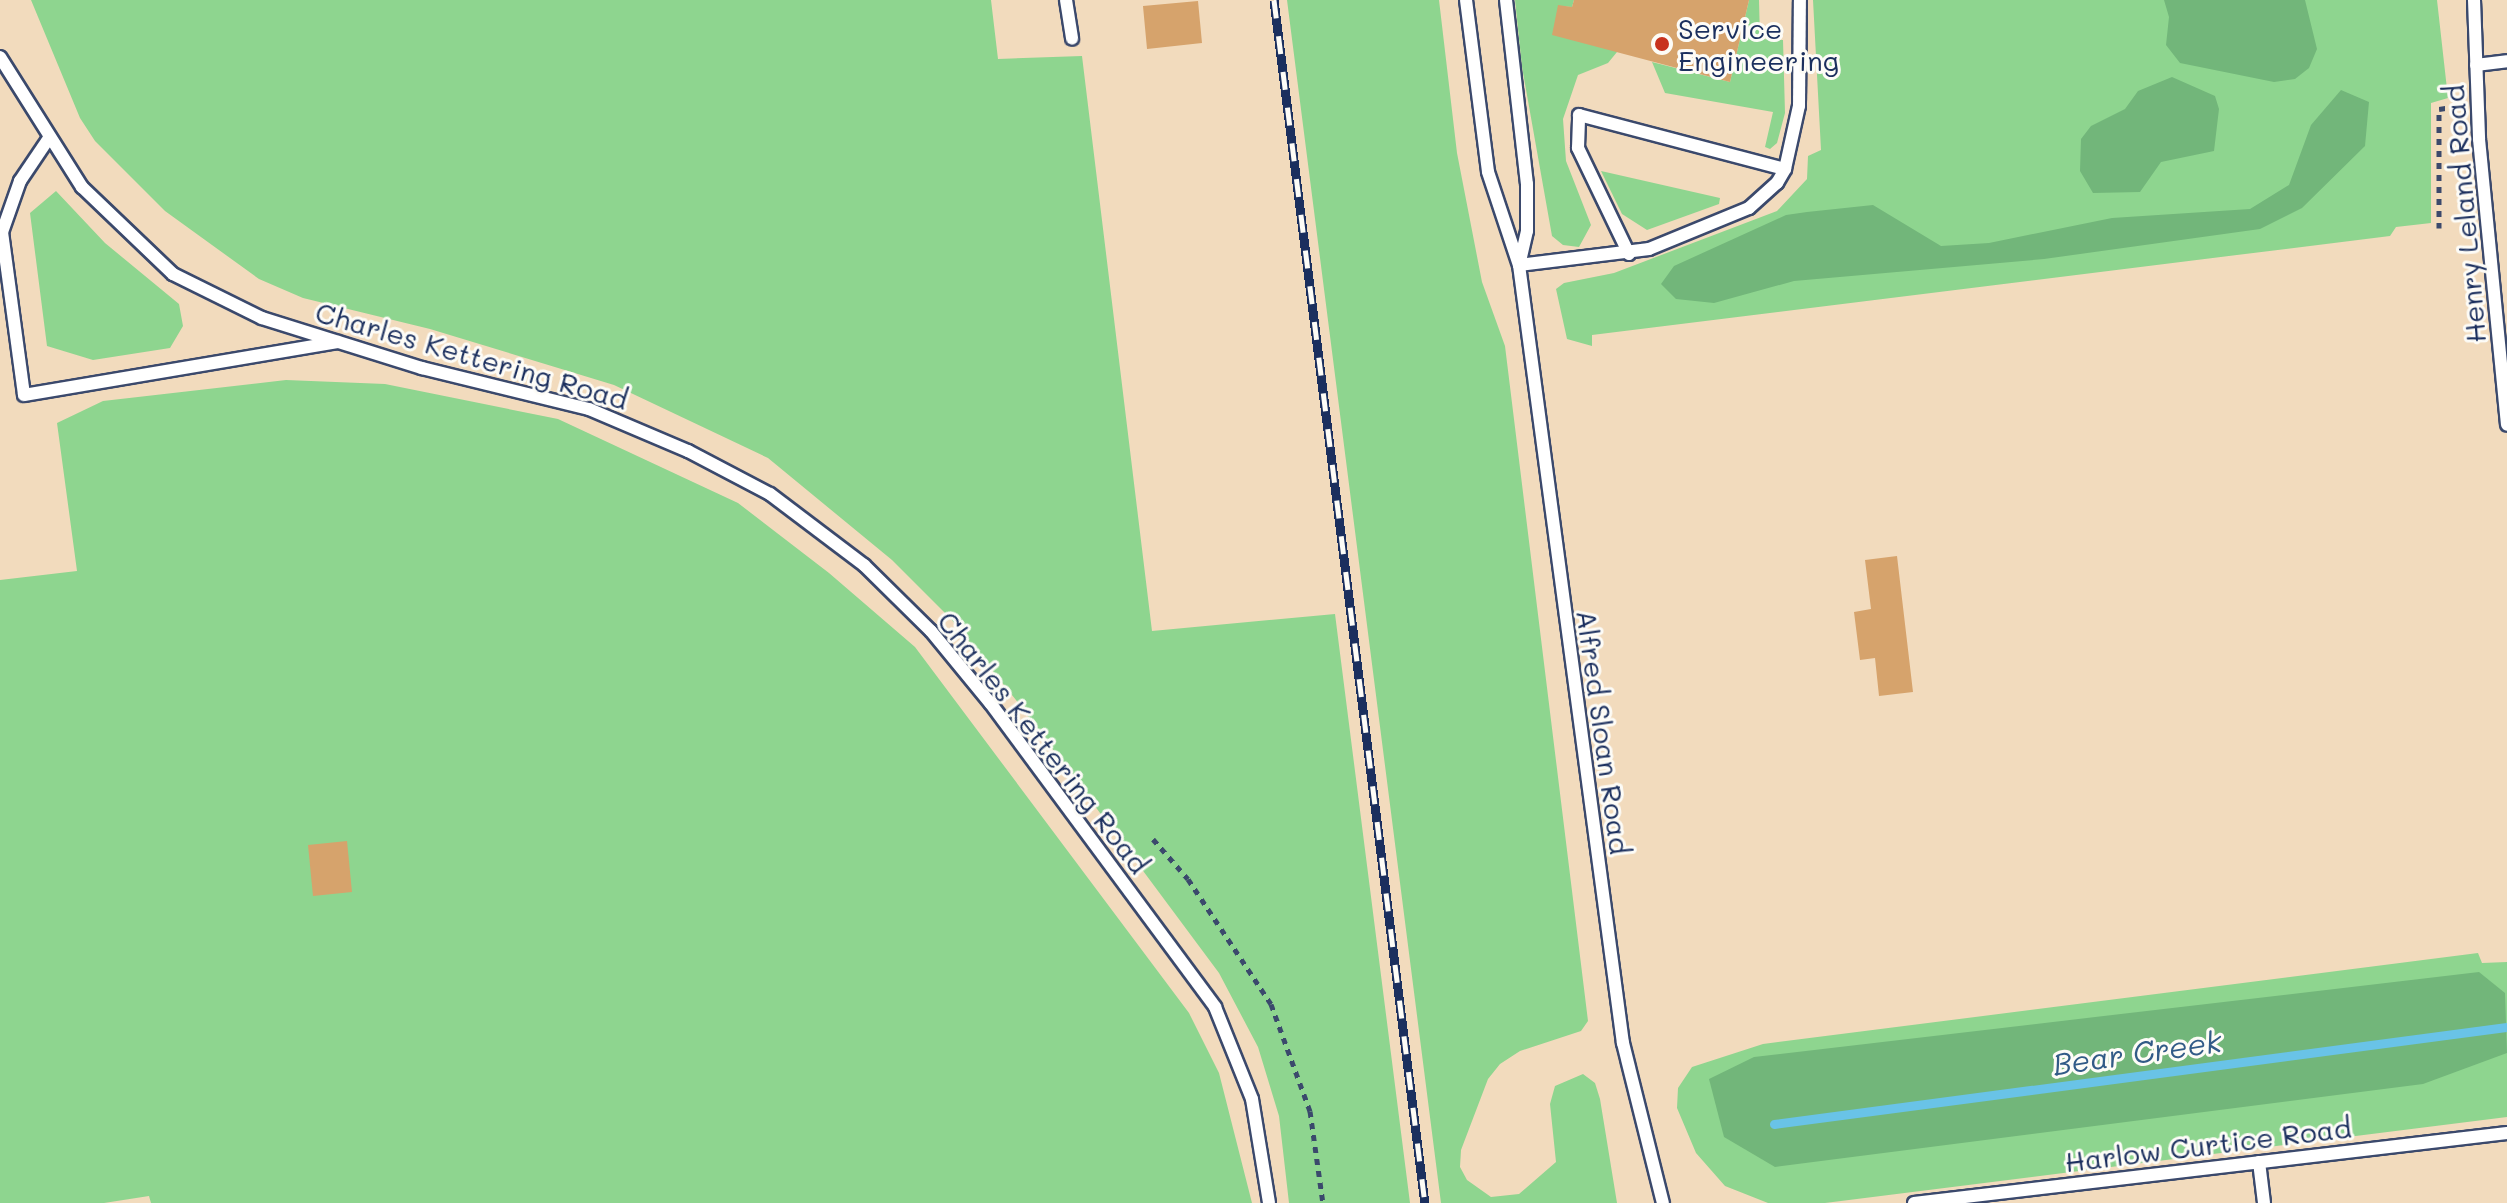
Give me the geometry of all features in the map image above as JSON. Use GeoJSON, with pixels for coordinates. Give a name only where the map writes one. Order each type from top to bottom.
{"type":"FeatureCollection","features":[{"type":"Feature","properties":{"kind":"lane"},"geometry":{"type":"LineString","coordinates":[[1066,0],[1072,39]]}},
{"type":"Feature","properties":{"kind":"lane","name":"Alfred Sloan Road"},"geometry":{"type":"LineString","coordinates":[[1466,0],[1488,172],[1519,265],[1623,1043],[1663,1203]]}},
{"type":"Feature","properties":{"kind":"lane","name":"Alfred Sloan Road"},"geometry":{"type":"LineString","coordinates":[[1506,0],[1527,184],[1527,231],[1519,265]]}},
{"type":"Feature","properties":{"kind":"lane"},"geometry":{"type":"LineString","coordinates":[[1519,265],[1629,254],[1749,208],[1785,169],[1799,106],[1800,0]]}},
{"type":"Feature","properties":{"kind":"lane","name":"Henry Leland Road"},"geometry":{"type":"LineString","coordinates":[[2474,0],[2476,65],[2507,425]]}},
{"type":"Feature","properties":{"kind":"lane","name":"Charles Kettering Road"},"geometry":{"type":"LineString","coordinates":[[0,57],[82,187],[173,274],[262,318],[422,368],[589,409],[688,451],[770,494],[864,565],[931,631],[991,704],[1215,1007],[1252,1099],[1269,1203]]}},
{"type":"Feature","properties":{"kind":"lane"},"geometry":{"type":"LineString","coordinates":[[2476,65],[2507,61]]}},
{"type":"Feature","properties":{"kind":"lane"},"geometry":{"type":"LineString","coordinates":[[1629,254],[1578,148],[1579,115],[1785,169]]}},
{"type":"Feature","properties":{"kind":"lane"},"geometry":{"type":"LineString","coordinates":[[49,138],[20,181],[2,232],[24,395],[341,341]]}},
{"type":"Feature","properties":{"kind":"lane","name":"Harlow Curtice Road"},"geometry":{"type":"LineString","coordinates":[[1914,1203],[2507,1133]]}},
{"type":"Feature","properties":{"kind":"lane"},"geometry":{"type":"LineString","coordinates":[[2259,1162],[2264,1203]]}},
{"type":"Feature","properties":{"kind":"path"},"geometry":{"type":"LineString","coordinates":[[2439,228],[2439,109],[2457,106]]}},
{"type":"Feature","properties":{"kind":"path"},"geometry":{"type":"LineString","coordinates":[[1153,839],[1188,879],[1271,1004],[1310,1111],[1323,1203]]}},
{"type":"Feature","properties":{"kind":"green space"},"geometry":{"type":"Polygon","coordinates":[[[31,0],[991,0],[998,59],[1082,56],[1152,631],[1335,614],[1410,1203],[1289,1203],[1279,1116],[1258,1047],[1219,973],[1016,700],[951,619],[892,560],[768,458],[614,385],[430,329],[303,298],[259,279],[165,211],[95,141],[80,118],[31,0]]]}},
{"type":"Feature","properties":{"kind":"green space"},"geometry":{"type":"Polygon","coordinates":[[[1287,0],[1439,0],[1457,153],[1482,282],[1505,346],[1588,1021],[1581,1031],[1520,1051],[1500,1064],[1488,1079],[1461,1150],[1460,1167],[1467,1180],[1491,1197],[1519,1194],[1556,1162],[1550,1104],[1555,1086],[1583,1074],[1595,1083],[1600,1099],[1617,1203],[1441,1203],[1287,0]]]}},
{"type":"Feature","properties":{"kind":"green space"},"geometry":{"type":"Polygon","coordinates":[[[1515,0],[1574,0],[1572,7],[1558,6],[1617,52],[1608,63],[1578,75],[1563,119],[1566,161],[1591,225],[1579,247],[1563,245],[1552,236],[1522,67],[1515,0]]]}},
{"type":"Feature","properties":{"kind":"green space"},"geometry":{"type":"Polygon","coordinates":[[[1749,0],[1759,0],[1760,39],[1783,40],[1785,113],[1777,143],[1770,149],[1765,147],[1773,112],[1665,93],[1652,62],[1730,82],[1749,0]]]}},
{"type":"Feature","properties":{"kind":"green space"},"geometry":{"type":"Polygon","coordinates":[[[1813,0],[2437,0],[2448,98],[2431,103],[2431,223],[2396,227],[2390,236],[1592,335],[1592,346],[1567,339],[1556,289],[1564,283],[1614,273],[1777,211],[1807,179],[1808,156],[1821,150],[1813,0]]]}},
{"type":"Feature","properties":{"kind":"green space"},"geometry":{"type":"Polygon","coordinates":[[[2164,0],[2305,0],[2317,49],[2309,68],[2295,79],[2274,82],[2180,63],[2166,45],[2169,17],[2164,0]]]}},
{"type":"Feature","properties":{"kind":"green space"},"geometry":{"type":"Polygon","coordinates":[[[2172,77],[2215,96],[2219,109],[2214,151],[2161,162],[2140,192],[2093,193],[2080,171],[2081,139],[2091,126],[2125,109],[2138,91],[2172,77]]]}},
{"type":"Feature","properties":{"kind":"green space"},"geometry":{"type":"Polygon","coordinates":[[[2341,90],[2369,102],[2365,146],[2302,208],[2260,229],[2044,259],[1794,281],[1714,303],[1676,299],[1661,284],[1674,266],[1786,215],[1807,212],[1873,205],[1941,246],[1989,243],[2112,218],[2250,209],[2289,185],[2311,125],[2341,90]]]}},
{"type":"Feature","properties":{"kind":"green space"},"geometry":{"type":"Polygon","coordinates":[[[1601,171],[1720,198],[1719,204],[1647,230],[1622,214],[1601,171]]]}},
{"type":"Feature","properties":{"kind":"green space"},"geometry":{"type":"Polygon","coordinates":[[[56,191],[105,243],[179,304],[183,326],[170,348],[93,360],[47,346],[30,213],[56,191]]]}},
{"type":"Feature","properties":{"kind":"green space"},"geometry":{"type":"Polygon","coordinates":[[[286,380],[385,384],[558,419],[738,503],[829,573],[915,647],[1189,1013],[1219,1073],[1252,1203],[151,1203],[149,1196],[104,1203],[0,1203],[0,580],[77,571],[57,423],[103,401],[286,380]]]}},
{"type":"Feature","properties":{"kind":"green space"},"geometry":{"type":"Polygon","coordinates":[[[2478,953],[2482,963],[2507,962],[2507,1117],[1825,1203],[1768,1203],[1725,1186],[1696,1153],[1677,1108],[1678,1088],[1692,1067],[1763,1044],[2478,953]]]}},
{"type":"Feature","properties":{"kind":"green space"},"geometry":{"type":"Polygon","coordinates":[[[2479,972],[2505,993],[2507,1053],[2423,1084],[1775,1167],[1724,1137],[1709,1079],[1754,1057],[2479,972]]]}},
{"type":"Feature","properties":{"kind":"building","name":"Service Engineering"},"geometry":{"type":"Polygon","coordinates":[[[1574,0],[1749,0],[1730,82],[1552,35],[1558,5],[1572,7],[1574,0]]]}},
{"type":"Feature","properties":{"kind":"building"},"geometry":{"type":"Polygon","coordinates":[[[1198,1],[1202,43],[1147,49],[1143,6],[1198,1]]]}},
{"type":"Feature","properties":{"kind":"building"},"geometry":{"type":"Polygon","coordinates":[[[1897,556],[1913,692],[1879,696],[1875,658],[1860,660],[1854,612],[1871,609],[1865,560],[1897,556]]]}},
{"type":"Feature","properties":{"kind":"building"},"geometry":{"type":"Polygon","coordinates":[[[347,841],[352,892],[313,896],[308,845],[347,841]]]}},
{"type":"Feature","properties":{"kind":"waterway","name":"Bear Creek"},"geometry":{"type":"LineString","coordinates":[[1774,1124],[2507,1027]]}},
{"type":"Feature","properties":{"kind":"railway"},"geometry":{"type":"LineString","coordinates":[[1274,0],[1425,1203]]}},
{"type":"Feature","properties":{"kind":"place","name":"Service Engineering"},"geometry":{"type":"Point","coordinates":[1662,44]}}]}
